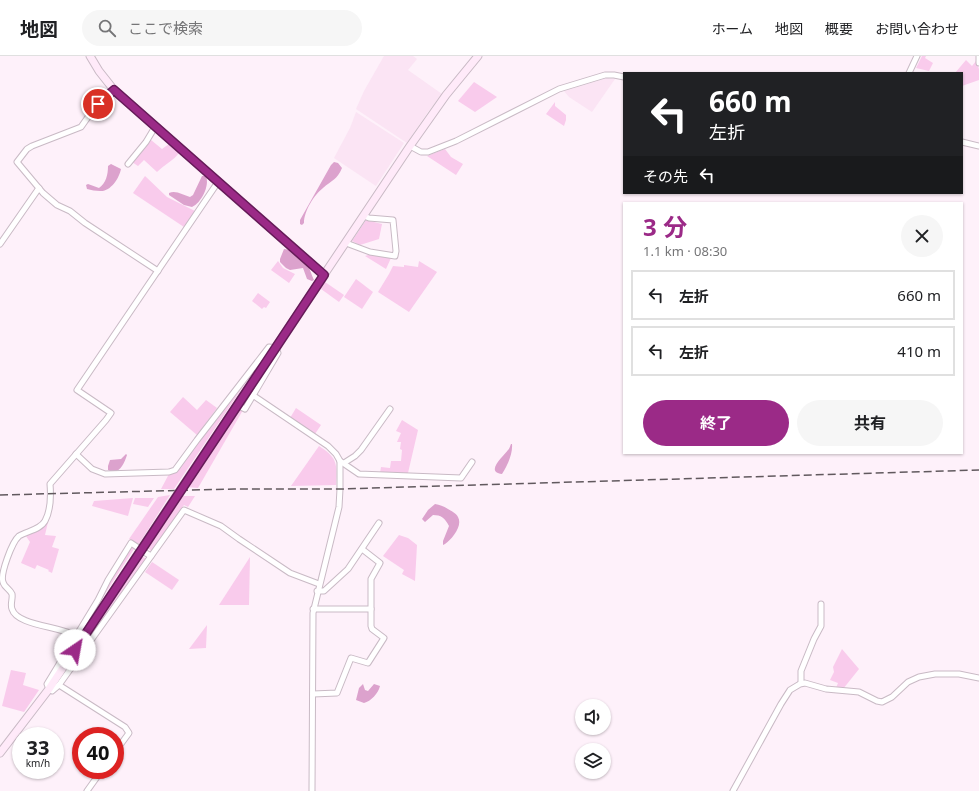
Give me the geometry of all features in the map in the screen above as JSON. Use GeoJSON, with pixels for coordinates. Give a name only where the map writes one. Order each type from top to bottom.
{"type":"FeatureCollection","features":[{"type":"Feature","properties":{"kind":"street"},"geometry":{"type":"LineString","coordinates":[[90,56],[99,71],[114,90],[324,275]]}},
{"type":"Feature","properties":{"kind":"street"},"geometry":{"type":"LineString","coordinates":[[0,754],[49,689],[410,146],[442,100],[478,56]]}},
{"type":"Feature","properties":{"kind":"street"},"geometry":{"type":"LineString","coordinates":[[909,72],[917,56]]}},
{"type":"Feature","properties":{"kind":"street"},"geometry":{"type":"LineString","coordinates":[[979,56],[979,63]]}},
{"type":"Feature","properties":{"kind":"street"},"geometry":{"type":"LineString","coordinates":[[410,146],[421,152],[428,152],[456,141],[559,89],[605,75],[623,77]]}},
{"type":"Feature","properties":{"kind":"street"},"geometry":{"type":"LineString","coordinates":[[114,90],[100,100],[81,127],[32,146],[27,149],[17,162],[38,188],[57,205],[74,213],[85,223],[158,271]]}},
{"type":"Feature","properties":{"kind":"street"},"geometry":{"type":"LineString","coordinates":[[128,164],[146,142],[155,127]]}},
{"type":"Feature","properties":{"kind":"street"},"geometry":{"type":"LineString","coordinates":[[963,142],[979,146]]}},
{"type":"Feature","properties":{"kind":"street"},"geometry":{"type":"LineString","coordinates":[[76,636],[66,631],[20,619],[12,611],[12,594],[9,588],[4,586],[2,580],[4,570],[13,544],[19,536],[42,525],[47,517],[51,501],[50,484],[111,413],[77,390],[218,182]]}},
{"type":"Feature","properties":{"kind":"street"},"geometry":{"type":"LineString","coordinates":[[0,244],[38,188]]}},
{"type":"Feature","properties":{"kind":"street"},"geometry":{"type":"LineString","coordinates":[[346,243],[370,252],[395,256],[396,251],[393,220],[369,218],[364,216]]}},
{"type":"Feature","properties":{"kind":"street"},"geometry":{"type":"LineString","coordinates":[[76,454],[92,469],[106,474],[170,472],[175,470],[269,347],[276,348]]}},
{"type":"Feature","properties":{"kind":"street"},"geometry":{"type":"LineString","coordinates":[[241,407],[245,409],[254,396],[278,353],[276,348]]}},
{"type":"Feature","properties":{"kind":"street"},"geometry":{"type":"LineString","coordinates":[[254,396],[328,446],[342,462],[359,474],[461,478],[472,462]]}},
{"type":"Feature","properties":{"kind":"street"},"geometry":{"type":"LineString","coordinates":[[228,399],[234,402]]}},
{"type":"Feature","properties":{"kind":"street"},"geometry":{"type":"LineString","coordinates":[[342,462],[361,450],[390,409]]}},
{"type":"Feature","properties":{"kind":"street"},"geometry":{"type":"LineString","coordinates":[[312,791],[313,609],[339,507],[342,462]]}},
{"type":"Feature","properties":{"kind":"street"},"geometry":{"type":"LineString","coordinates":[[49,689],[52,691],[59,685],[184,510],[221,526],[290,573],[319,584]]}},
{"type":"Feature","properties":{"kind":"street"},"geometry":{"type":"LineString","coordinates":[[317,591],[324,591],[348,569],[379,523]]}},
{"type":"Feature","properties":{"kind":"street"},"geometry":{"type":"LineString","coordinates":[[49,689],[47,684],[98,600],[108,580],[131,543],[137,547]]}},
{"type":"Feature","properties":{"kind":"street"},"geometry":{"type":"LineString","coordinates":[[312,694],[336,693],[351,658],[368,663],[384,638],[372,629],[371,579],[380,563],[362,549]]}},
{"type":"Feature","properties":{"kind":"street"},"geometry":{"type":"LineString","coordinates":[[144,552],[151,556]]}},
{"type":"Feature","properties":{"kind":"street"},"geometry":{"type":"LineString","coordinates":[[801,683],[801,671],[821,626],[822,604]]}},
{"type":"Feature","properties":{"kind":"street"},"geometry":{"type":"LineString","coordinates":[[313,609],[371,609]]}},
{"type":"Feature","properties":{"kind":"street"},"geometry":{"type":"LineString","coordinates":[[733,791],[781,704],[790,690],[801,683],[808,683],[826,689],[859,692],[878,702],[882,702],[887,700],[908,682],[919,677],[935,674],[959,674],[979,678]]}},
{"type":"Feature","properties":{"kind":"street"},"geometry":{"type":"LineString","coordinates":[[59,685],[125,727],[129,733],[124,740]]}},
{"type":"Feature","properties":{"kind":"street"},"geometry":{"type":"LineString","coordinates":[[87,791],[96,779]]}},
{"type":"Feature","properties":{"kind":"shaded area"},"geometry":{"type":"Polygon","coordinates":[[[384,56],[413,56],[417,59],[408,70],[442,94],[407,143],[356,109],[364,91],[384,56]]]}},
{"type":"Feature","properties":{"kind":"shaded area"},"geometry":{"type":"Polygon","coordinates":[[[922,56],[926,56],[925,58],[933,63],[929,71],[916,68],[922,56]]]}},
{"type":"Feature","properties":{"kind":"shaded area"},"geometry":{"type":"Polygon","coordinates":[[[966,60],[972,66],[976,61],[979,69],[979,80],[963,86],[963,72],[956,72],[966,60]]]}},
{"type":"Feature","properties":{"kind":"shaded area"},"geometry":{"type":"Polygon","coordinates":[[[607,78],[615,79],[592,112],[569,97],[564,91],[607,78]]]}},
{"type":"Feature","properties":{"kind":"shaded area"},"geometry":{"type":"Polygon","coordinates":[[[474,82],[497,97],[475,112],[458,101],[474,82]]]}},
{"type":"Feature","properties":{"kind":"shaded area"},"geometry":{"type":"Polygon","coordinates":[[[555,102],[555,106],[566,115],[564,126],[546,114],[555,102]]]}},
{"type":"Feature","properties":{"kind":"shaded area"},"geometry":{"type":"Polygon","coordinates":[[[356,112],[404,143],[376,186],[334,158],[350,128],[356,112]]]}},
{"type":"Feature","properties":{"kind":"shaded area"},"geometry":{"type":"Polygon","coordinates":[[[151,140],[162,149],[169,144],[179,153],[157,172],[144,160],[138,166],[132,162],[151,140]]]}},
{"type":"Feature","properties":{"kind":"shaded area"},"geometry":{"type":"Polygon","coordinates":[[[445,149],[451,157],[463,164],[456,175],[427,156],[445,149]]]}},
{"type":"Feature","properties":{"kind":"shaded area"},"geometry":{"type":"Polygon","coordinates":[[[334,162],[338,163],[342,168],[340,172],[316,195],[308,208],[304,218],[304,223],[302,225],[300,224],[300,220],[334,162]]]}},
{"type":"Feature","properties":{"kind":"shaded area"},"geometry":{"type":"Polygon","coordinates":[[[111,164],[121,169],[114,184],[104,191],[87,189],[86,185],[88,184],[99,188],[103,184],[108,173],[108,166],[111,164]]]}},
{"type":"Feature","properties":{"kind":"shaded area"},"geometry":{"type":"Polygon","coordinates":[[[145,176],[167,197],[195,211],[184,227],[133,193],[145,176]]]}},
{"type":"Feature","properties":{"kind":"shaded area"},"geometry":{"type":"Polygon","coordinates":[[[202,176],[206,176],[206,189],[199,202],[192,207],[184,205],[169,195],[169,193],[174,192],[190,197],[193,195],[202,176]]]}},
{"type":"Feature","properties":{"kind":"shaded area"},"geometry":{"type":"Polygon","coordinates":[[[366,220],[382,224],[379,239],[360,245],[352,241],[366,220]]]}},
{"type":"Feature","properties":{"kind":"shaded area"},"geometry":{"type":"Polygon","coordinates":[[[284,249],[294,252],[308,265],[314,280],[312,281],[307,279],[303,268],[290,270],[280,262],[284,249]]]}},
{"type":"Feature","properties":{"kind":"shaded area"},"geometry":{"type":"Polygon","coordinates":[[[371,254],[391,258],[386,269],[365,256],[371,254]]]}},
{"type":"Feature","properties":{"kind":"shaded area"},"geometry":{"type":"Polygon","coordinates":[[[278,261],[283,268],[295,274],[289,283],[271,270],[278,261]]]}},
{"type":"Feature","properties":{"kind":"shaded area"},"geometry":{"type":"Polygon","coordinates":[[[419,261],[437,272],[409,312],[378,292],[393,266],[404,267],[404,265],[418,267],[419,261]]]}},
{"type":"Feature","properties":{"kind":"shaded area"},"geometry":{"type":"Polygon","coordinates":[[[356,279],[373,292],[362,309],[344,297],[356,279]]]}},
{"type":"Feature","properties":{"kind":"shaded area"},"geometry":{"type":"Polygon","coordinates":[[[325,282],[344,295],[339,302],[321,289],[325,282]]]}},
{"type":"Feature","properties":{"kind":"shaded area"},"geometry":{"type":"Polygon","coordinates":[[[258,293],[270,302],[266,308],[264,307],[262,309],[252,301],[258,293]]]}},
{"type":"Feature","properties":{"kind":"shaded area"},"geometry":{"type":"Polygon","coordinates":[[[274,354],[245,407],[240,404],[274,354]]]}},
{"type":"Feature","properties":{"kind":"shaded area"},"geometry":{"type":"Polygon","coordinates":[[[262,359],[174,489],[161,489],[169,474],[197,442],[262,359]]]}},
{"type":"Feature","properties":{"kind":"shaded area"},"geometry":{"type":"Polygon","coordinates":[[[183,397],[197,410],[206,400],[217,408],[197,435],[170,412],[183,397]]]}},
{"type":"Feature","properties":{"kind":"shaded area"},"geometry":{"type":"Polygon","coordinates":[[[239,407],[243,410],[198,488],[186,487],[239,407]]]}},
{"type":"Feature","properties":{"kind":"shaded area"},"geometry":{"type":"Polygon","coordinates":[[[296,408],[321,425],[315,434],[290,418],[296,408]]]}},
{"type":"Feature","properties":{"kind":"shaded area"},"geometry":{"type":"Polygon","coordinates":[[[402,420],[418,430],[408,473],[380,473],[381,467],[390,468],[391,461],[401,461],[401,442],[397,442],[401,433],[396,431],[402,420]]]}},
{"type":"Feature","properties":{"kind":"shaded area"},"geometry":{"type":"Polygon","coordinates":[[[511,444],[512,452],[506,467],[502,474],[497,473],[495,467],[509,449],[511,444]]]}},
{"type":"Feature","properties":{"kind":"shaded area"},"geometry":{"type":"Polygon","coordinates":[[[319,446],[330,454],[335,462],[336,485],[291,486],[319,446]]]}},
{"type":"Feature","properties":{"kind":"shaded area"},"geometry":{"type":"Polygon","coordinates":[[[126,454],[127,455],[123,465],[118,470],[108,470],[110,460],[121,459],[126,454]]]}},
{"type":"Feature","properties":{"kind":"shaded area"},"geometry":{"type":"Polygon","coordinates":[[[170,495],[139,544],[129,539],[158,497],[170,495]]]}},
{"type":"Feature","properties":{"kind":"shaded area"},"geometry":{"type":"Polygon","coordinates":[[[181,496],[195,496],[188,507],[184,505],[152,552],[147,547],[181,496]]]}},
{"type":"Feature","properties":{"kind":"shaded area"},"geometry":{"type":"Polygon","coordinates":[[[133,498],[128,516],[92,506],[94,501],[133,498]]]}},
{"type":"Feature","properties":{"kind":"shaded area"},"geometry":{"type":"Polygon","coordinates":[[[135,498],[154,498],[148,507],[133,504],[135,498]]]}},
{"type":"Feature","properties":{"kind":"shaded area"},"geometry":{"type":"Polygon","coordinates":[[[435,504],[443,506],[453,512],[459,521],[456,532],[451,539],[443,545],[443,541],[449,526],[446,521],[441,516],[436,515],[433,515],[425,522],[422,519],[428,510],[435,504]]]}},
{"type":"Feature","properties":{"kind":"shaded area"},"geometry":{"type":"Polygon","coordinates":[[[48,522],[45,535],[56,536],[52,547],[59,549],[52,573],[48,571],[49,570],[37,565],[35,569],[21,563],[30,542],[26,536],[48,522]]]}},
{"type":"Feature","properties":{"kind":"shaded area"},"geometry":{"type":"Polygon","coordinates":[[[399,535],[408,538],[417,545],[415,581],[402,574],[404,570],[383,556],[399,535]]]}},
{"type":"Feature","properties":{"kind":"shaded area"},"geometry":{"type":"Polygon","coordinates":[[[131,547],[134,549],[101,600],[110,579],[131,547]]]}},
{"type":"Feature","properties":{"kind":"shaded area"},"geometry":{"type":"Polygon","coordinates":[[[141,556],[147,559],[64,673],[141,556]]]}},
{"type":"Feature","properties":{"kind":"shaded area"},"geometry":{"type":"Polygon","coordinates":[[[250,557],[249,605],[219,605],[250,557]]]}},
{"type":"Feature","properties":{"kind":"shaded area"},"geometry":{"type":"Polygon","coordinates":[[[152,562],[179,580],[172,590],[145,572],[152,562]]]}},
{"type":"Feature","properties":{"kind":"shaded area"},"geometry":{"type":"Polygon","coordinates":[[[207,625],[206,648],[189,649],[207,625]]]}},
{"type":"Feature","properties":{"kind":"shaded area"},"geometry":{"type":"Polygon","coordinates":[[[842,649],[859,669],[843,689],[836,688],[838,683],[830,680],[834,672],[833,667],[842,649]]]}},
{"type":"Feature","properties":{"kind":"shaded area"},"geometry":{"type":"Polygon","coordinates":[[[11,670],[26,673],[23,685],[39,690],[24,712],[2,706],[11,670]]]}},
{"type":"Feature","properties":{"kind":"shaded area"},"geometry":{"type":"Polygon","coordinates":[[[363,684],[365,690],[368,691],[374,684],[380,686],[374,697],[364,703],[356,700],[359,688],[363,684]]]}},
{"type":"Feature","properties":{"kind":"railway"},"geometry":{"type":"LineString","coordinates":[[0,495],[234,489],[340,489],[979,470]]}},
{"type":"Feature","properties":{"kind":"route"},"geometry":{"type":"LineString","coordinates":[[75,650],[324,275],[114,90],[100,100],[98,104]]}}]}
